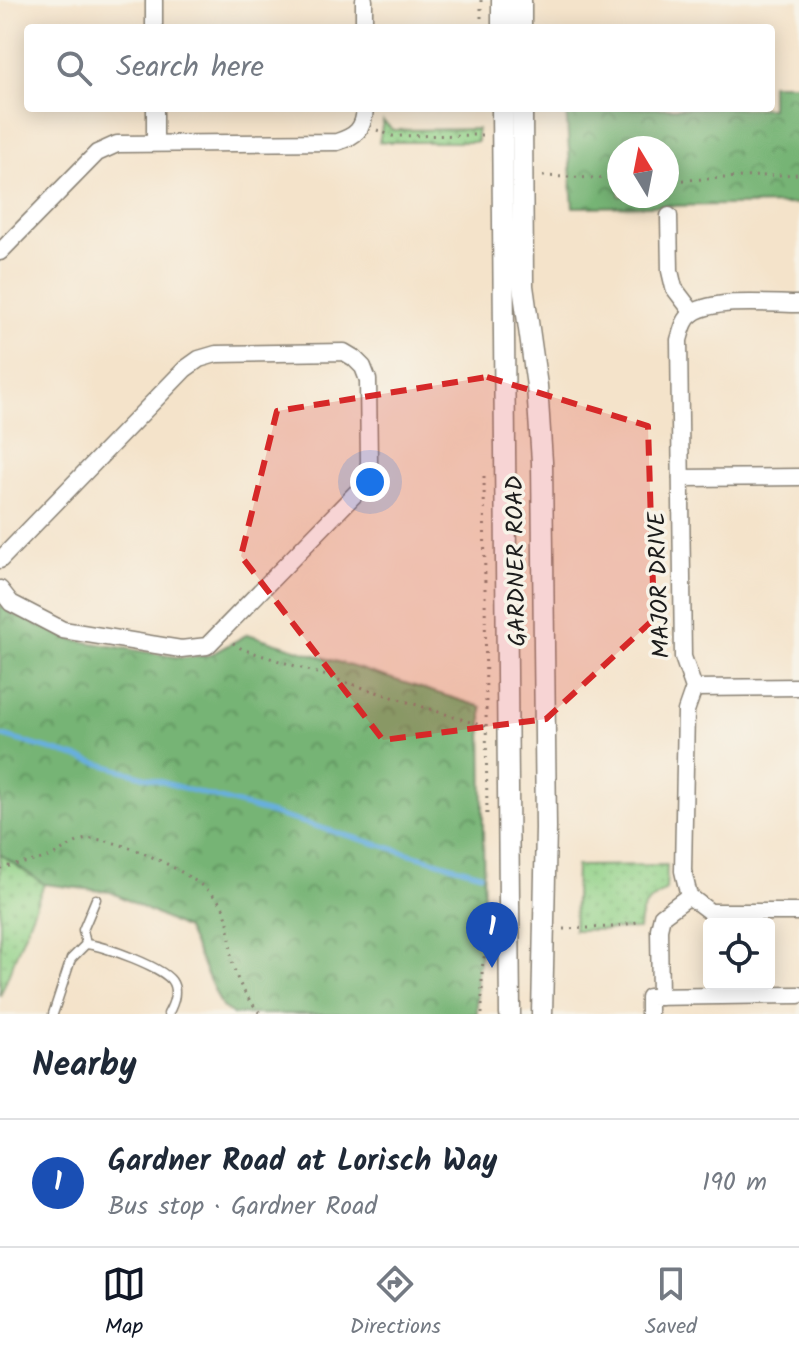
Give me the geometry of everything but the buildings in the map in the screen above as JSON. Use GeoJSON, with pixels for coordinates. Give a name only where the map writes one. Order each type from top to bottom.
{"type":"FeatureCollection","features":[{"type":"Feature","properties":{"kind":"street"},"geometry":{"type":"LineString","coordinates":[[154,0],[154,24]]}},
{"type":"Feature","properties":{"kind":"street"},"geometry":{"type":"LineString","coordinates":[[364,0],[364,24]]}},
{"type":"Feature","properties":{"kind":"street"},"geometry":{"type":"LineString","coordinates":[[502,0],[502,24]]}},
{"type":"Feature","properties":{"kind":"street"},"geometry":{"type":"LineString","coordinates":[[521,0],[521,24]]}},
{"type":"Feature","properties":{"kind":"street"},"geometry":{"type":"LineString","coordinates":[[155,112],[155,142]]}},
{"type":"Feature","properties":{"kind":"street","name":"GARDNER ROAD"},"geometry":{"type":"LineString","coordinates":[[502,112],[510,1014]]}},
{"type":"Feature","properties":{"kind":"street","name":"GARDNER ROAD"},"geometry":{"type":"LineString","coordinates":[[522,112],[523,286],[537,386],[542,462],[546,812],[542,1014]]}},
{"type":"Feature","properties":{"kind":"street"},"geometry":{"type":"LineString","coordinates":[[0,252],[97,153],[117,144],[337,142],[352,137],[364,116]]}},
{"type":"Feature","properties":{"kind":"street"},"geometry":{"type":"LineString","coordinates":[[669,216],[670,271],[674,288],[693,313],[712,305],[799,304]]}},
{"type":"Feature","properties":{"kind":"street","name":"MAJOR DRIVE"},"geometry":{"type":"LineString","coordinates":[[689,896],[683,871],[686,711],[694,688],[683,657],[679,340],[684,323],[693,313]]}},
{"type":"Feature","properties":{"kind":"street"},"geometry":{"type":"LineString","coordinates":[[0,560],[185,369],[199,359],[216,354],[344,352],[363,367],[368,380],[369,463],[358,491],[207,646],[181,649],[63,630],[11,603],[0,589]]}},
{"type":"Feature","properties":{"kind":"street"},"geometry":{"type":"LineString","coordinates":[[681,478],[799,477]]}},
{"type":"Feature","properties":{"kind":"street"},"geometry":{"type":"LineString","coordinates":[[694,688],[799,687]]}},
{"type":"Feature","properties":{"kind":"street"},"geometry":{"type":"LineString","coordinates":[[660,997],[659,929],[662,916],[689,896],[710,912],[799,912]]}},
{"type":"Feature","properties":{"kind":"street"},"geometry":{"type":"LineString","coordinates":[[649,1014],[649,997],[799,995]]}},
{"type":"Feature","properties":{"kind":"lane"},"geometry":{"type":"LineString","coordinates":[[86,944],[83,930],[96,899]]}},
{"type":"Feature","properties":{"kind":"lane"},"geometry":{"type":"LineString","coordinates":[[53,1014],[71,959],[86,944]]}},
{"type":"Feature","properties":{"kind":"lane"},"geometry":{"type":"LineString","coordinates":[[86,944],[163,972],[175,990],[168,1014]]}},
{"type":"Feature","properties":{"kind":"path"},"geometry":{"type":"LineString","coordinates":[[481,0],[481,24]]}},
{"type":"Feature","properties":{"kind":"path"},"geometry":{"type":"LineString","coordinates":[[364,116],[392,136],[482,135]]}},
{"type":"Feature","properties":{"kind":"path"},"geometry":{"type":"LineString","coordinates":[[679,180],[799,174]]}},
{"type":"Feature","properties":{"kind":"path"},"geometry":{"type":"LineString","coordinates":[[522,175],[607,179]]}},
{"type":"Feature","properties":{"kind":"path"},"geometry":{"type":"LineString","coordinates":[[484,462],[488,822]]}},
{"type":"Feature","properties":{"kind":"path"},"geometry":{"type":"LineString","coordinates":[[221,633],[242,649],[486,727]]}},
{"type":"Feature","properties":{"kind":"path"},"geometry":{"type":"LineString","coordinates":[[0,868],[50,857],[74,843],[90,839],[132,849],[188,877],[212,893],[224,907],[230,926],[232,960],[237,977],[245,995],[261,1014]]}},
{"type":"Feature","properties":{"kind":"path"},"geometry":{"type":"LineString","coordinates":[[560,929],[641,922],[646,914]]}},
{"type":"Feature","properties":{"kind":"path"},"geometry":{"type":"LineString","coordinates":[[482,1014],[482,968],[489,932]]}},
{"type":"Feature","properties":{"kind":"highlighted area"},"geometry":{"type":"Polygon","coordinates":[[[487,377],[648,426],[654,619],[546,719],[383,740],[241,556],[277,411],[487,377]]]}},
{"type":"Feature","properties":{"kind":"green space"},"geometry":{"type":"Polygon","coordinates":[[[775,84],[799,84],[799,204],[679,206],[679,136],[607,136],[607,207],[573,207],[566,112],[775,112],[775,84]]]}},
{"type":"Feature","properties":{"kind":"green space"},"geometry":{"type":"Polygon","coordinates":[[[383,121],[393,130],[477,129],[477,142],[379,142],[383,121]]]}},
{"type":"Feature","properties":{"kind":"green space"},"geometry":{"type":"Polygon","coordinates":[[[0,604],[8,612],[69,639],[182,658],[210,655],[248,634],[482,707],[484,937],[477,973],[477,1014],[233,1014],[222,1007],[186,929],[111,892],[44,884],[0,854],[0,604]]]}},
{"type":"Feature","properties":{"kind":"green space"},"geometry":{"type":"Polygon","coordinates":[[[0,854],[44,884],[0,996],[0,854]]]}},
{"type":"Feature","properties":{"kind":"green space"},"geometry":{"type":"Polygon","coordinates":[[[667,865],[666,890],[646,905],[639,929],[574,930],[576,866],[667,865]]]}},
{"type":"Feature","properties":{"kind":"waterway"},"geometry":{"type":"LineString","coordinates":[[0,735],[480,874]]}},
{"type":"Feature","properties":{"kind":"place","name":"Gardner Road at Lorisch Way"},"geometry":{"type":"Point","coordinates":[492,968]}}]}
